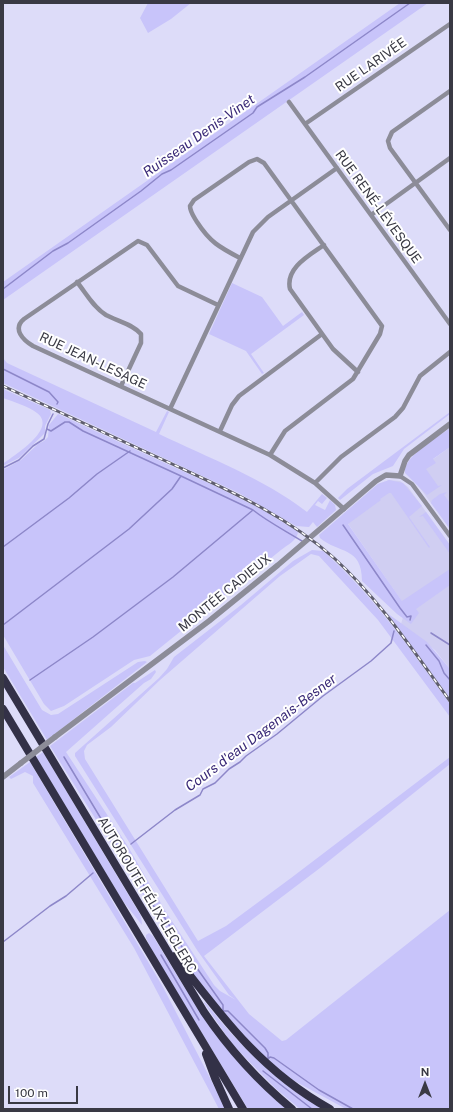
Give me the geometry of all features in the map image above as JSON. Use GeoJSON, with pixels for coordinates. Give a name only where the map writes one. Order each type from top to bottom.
{"type":"FeatureCollection","features":[{"type":"Feature","properties":{"kind":"highway","name":"AUTOROUTE FÉLIX-LECLERC"},"geometry":{"type":"LineString","coordinates":[[3,678],[151,926],[222,1039],[252,1072],[292,1109]]}},
{"type":"Feature","properties":{"kind":"highway","name":"AUTOROUTE FÉLIX-LECLERC"},"geometry":{"type":"LineString","coordinates":[[3,709],[244,1109]]}},
{"type":"Feature","properties":{"kind":"highway"},"geometry":{"type":"LineString","coordinates":[[151,926],[238,1037],[288,1082],[330,1109]]}},
{"type":"Feature","properties":{"kind":"highway"},"geometry":{"type":"LineString","coordinates":[[198,1034],[214,1078],[230,1109]]}},
{"type":"Feature","properties":{"kind":"street","name":"RUE LARIVÉE"},"geometry":{"type":"LineString","coordinates":[[305,124],[450,24]]}},
{"type":"Feature","properties":{"kind":"street"},"geometry":{"type":"LineString","coordinates":[[450,91],[395,130],[388,137],[389,146],[450,230]]}},
{"type":"Feature","properties":{"kind":"street","name":"RUE RENÉ-LÉVESQUE"},"geometry":{"type":"LineString","coordinates":[[289,102],[450,324]]}},
{"type":"Feature","properties":{"kind":"street"},"geometry":{"type":"LineString","coordinates":[[371,215],[450,158]]}},
{"type":"Feature","properties":{"kind":"street"},"geometry":{"type":"LineString","coordinates":[[240,258],[220,248],[210,240],[191,213],[190,207],[192,202],[256,159],[263,162],[382,326],[380,334],[358,372],[349,383],[285,431],[270,455]]}},
{"type":"Feature","properties":{"kind":"street"},"geometry":{"type":"LineString","coordinates":[[170,409],[250,237],[260,224],[337,168]]}},
{"type":"Feature","properties":{"kind":"street","name":"RUE JEAN-LESAGE"},"geometry":{"type":"LineString","coordinates":[[218,305],[178,286],[147,246],[140,241],[132,244],[22,321],[19,326],[19,332],[24,339],[33,346],[270,455],[315,483],[344,509]]}},
{"type":"Feature","properties":{"kind":"street"},"geometry":{"type":"LineString","coordinates":[[324,245],[298,264],[289,284],[292,294],[322,334],[343,360],[358,372]]}},
{"type":"Feature","properties":{"kind":"street"},"geometry":{"type":"LineString","coordinates":[[77,282],[91,301],[102,312],[136,329],[141,334],[141,343],[121,386]]}},
{"type":"Feature","properties":{"kind":"street"},"geometry":{"type":"LineString","coordinates":[[220,431],[230,408],[239,396],[322,334]]}},
{"type":"Feature","properties":{"kind":"street"},"geometry":{"type":"LineString","coordinates":[[315,483],[341,457],[398,414],[420,376],[450,352]]}},
{"type":"Feature","properties":{"kind":"street"},"geometry":{"type":"LineString","coordinates":[[450,424],[410,454],[405,461],[400,476],[412,484],[450,536]]}},
{"type":"Feature","properties":{"kind":"street","name":"MONTÉE CADIEUX"},"geometry":{"type":"LineString","coordinates":[[3,777],[209,621],[380,478],[390,475],[400,476]]}},
{"type":"Feature","properties":{"kind":"shaded area"},"geometry":{"type":"Polygon","coordinates":[[[148,3],[191,3],[171,19],[148,33],[140,18],[148,3]]]}},
{"type":"Feature","properties":{"kind":"shaded area"},"geometry":{"type":"Polygon","coordinates":[[[400,3],[428,3],[3,300],[3,282],[400,3]]]}},
{"type":"Feature","properties":{"kind":"shaded area"},"geometry":{"type":"Polygon","coordinates":[[[232,283],[262,297],[283,326],[302,312],[304,315],[251,354],[264,373],[262,374],[246,351],[209,334],[232,283]]]}},
{"type":"Feature","properties":{"kind":"shaded area"},"geometry":{"type":"Polygon","coordinates":[[[3,358],[7,363],[156,432],[167,411],[169,412],[159,434],[254,479],[290,500],[307,512],[322,494],[327,498],[322,504],[318,501],[315,505],[325,510],[330,500],[335,505],[336,510],[317,527],[313,522],[309,527],[296,526],[239,493],[3,383],[3,358]]]}},
{"type":"Feature","properties":{"kind":"shaded area"},"geometry":{"type":"Polygon","coordinates":[[[3,389],[50,410],[51,414],[45,426],[45,433],[19,458],[3,466],[3,464],[24,448],[38,434],[42,426],[42,419],[37,413],[25,406],[3,398],[3,389]]]}},
{"type":"Feature","properties":{"kind":"shaded area"},"geometry":{"type":"Polygon","coordinates":[[[450,412],[450,414],[404,449],[393,466],[373,474],[340,500],[338,498],[347,489],[450,412]]]}},
{"type":"Feature","properties":{"kind":"shaded area"},"geometry":{"type":"Polygon","coordinates":[[[58,414],[217,487],[263,510],[298,532],[296,538],[150,656],[134,660],[64,706],[51,711],[44,704],[3,635],[3,470],[21,460],[48,437],[49,425],[58,414]]]}},
{"type":"Feature","properties":{"kind":"shaded area"},"geometry":{"type":"Polygon","coordinates":[[[450,428],[450,447],[433,459],[436,463],[426,469],[438,486],[442,485],[427,495],[405,473],[406,467],[409,460],[415,454],[450,428]]]}},
{"type":"Feature","properties":{"kind":"shaded area"},"geometry":{"type":"Polygon","coordinates":[[[450,447],[450,529],[414,480],[421,468],[450,447]]]}},
{"type":"Feature","properties":{"kind":"shaded area"},"geometry":{"type":"Polygon","coordinates":[[[389,480],[400,481],[408,487],[450,545],[450,669],[435,650],[401,624],[406,607],[342,515],[378,484],[389,480]]]}},
{"type":"Feature","properties":{"kind":"shaded area"},"geometry":{"type":"Polygon","coordinates":[[[389,480],[403,483],[422,506],[409,517],[430,547],[429,548],[391,493],[380,499],[381,500],[348,524],[402,601],[450,569],[450,585],[416,609],[419,613],[411,624],[397,614],[362,581],[361,570],[354,556],[327,543],[320,538],[319,535],[378,484],[389,480]]]}},
{"type":"Feature","properties":{"kind":"shaded area"},"geometry":{"type":"Polygon","coordinates":[[[447,492],[444,495],[450,503],[450,529],[431,503],[432,500],[440,494],[447,492]]]}},
{"type":"Feature","properties":{"kind":"shaded area"},"geometry":{"type":"Polygon","coordinates":[[[426,512],[450,545],[450,554],[423,516],[419,517],[426,512]]]}},
{"type":"Feature","properties":{"kind":"shaded area"},"geometry":{"type":"Polygon","coordinates":[[[312,550],[323,551],[342,568],[391,624],[450,704],[450,717],[378,620],[319,556],[311,554],[280,576],[160,680],[111,727],[87,745],[84,751],[85,759],[198,941],[226,926],[450,757],[450,764],[320,868],[204,956],[249,1014],[282,1041],[286,1040],[450,910],[450,1109],[346,1109],[291,1079],[271,1063],[222,1014],[188,967],[50,746],[133,683],[155,670],[156,672],[151,679],[144,683],[66,752],[127,845],[166,912],[214,985],[220,991],[236,1000],[229,995],[197,950],[75,756],[75,753],[159,678],[167,669],[174,657],[241,605],[293,561],[312,550]]]}},
{"type":"Feature","properties":{"kind":"shaded area"},"geometry":{"type":"Polygon","coordinates":[[[387,613],[427,642],[450,669],[450,698],[387,613]]]}},
{"type":"Feature","properties":{"kind":"shaded area"},"geometry":{"type":"Polygon","coordinates":[[[3,645],[42,710],[51,715],[58,714],[138,662],[147,662],[47,740],[3,667],[3,645]]]}},
{"type":"Feature","properties":{"kind":"shaded area"},"geometry":{"type":"Polygon","coordinates":[[[43,752],[141,916],[142,925],[122,900],[36,757],[43,752]]]}},
{"type":"Feature","properties":{"kind":"shaded area"},"geometry":{"type":"Polygon","coordinates":[[[30,762],[163,987],[226,1109],[219,1109],[134,948],[33,783],[33,776],[25,772],[11,779],[9,777],[30,762]]]}},
{"type":"Feature","properties":{"kind":"shaded area"},"geometry":{"type":"Polygon","coordinates":[[[149,933],[153,936],[197,1007],[228,1050],[265,1090],[287,1109],[248,1109],[155,956],[146,938],[146,935],[149,933]]]}},
{"type":"Feature","properties":{"kind":"shaded area"},"geometry":{"type":"Polygon","coordinates":[[[205,1002],[231,1033],[259,1061],[289,1087],[323,1109],[300,1109],[275,1088],[232,1044],[204,1003],[205,1002]]]}},
{"type":"Feature","properties":{"kind":"waterway","name":"Ruisseau Denis-Vinet"},"geometry":{"type":"LineString","coordinates":[[3,289],[53,251],[68,243],[141,191],[162,174],[171,170],[253,113],[257,107],[305,77],[410,3]]}},
{"type":"Feature","properties":{"kind":"waterway","name":"Ruisseau Denis-Vinet"},"geometry":{"type":"LineString","coordinates":[[3,369],[49,392],[58,402],[57,404]]}},
{"type":"Feature","properties":{"kind":"waterway","name":"Ruisseau Denis-Vinet"},"geometry":{"type":"LineString","coordinates":[[3,468],[19,460],[33,446],[44,439],[48,424],[53,414]]}},
{"type":"Feature","properties":{"kind":"waterway"},"geometry":{"type":"LineString","coordinates":[[47,429],[51,431],[65,422],[69,422],[83,431],[181,476]]}},
{"type":"Feature","properties":{"kind":"waterway"},"geometry":{"type":"LineString","coordinates":[[3,547],[69,498],[97,474],[130,451]]}},
{"type":"Feature","properties":{"kind":"waterway"},"geometry":{"type":"LineString","coordinates":[[3,625],[129,529],[172,489],[181,476],[253,510],[173,577],[93,637],[30,680]]}},
{"type":"Feature","properties":{"kind":"waterway"},"geometry":{"type":"LineString","coordinates":[[253,510],[302,541]]}},
{"type":"Feature","properties":{"kind":"waterway"},"geometry":{"type":"LineString","coordinates":[[343,525],[400,608],[407,617],[411,616],[410,620]]}},
{"type":"Feature","properties":{"kind":"waterway","name":"Cours d'eau Dagenais-Besner"},"geometry":{"type":"LineString","coordinates":[[131,844],[175,810],[200,795],[203,789],[215,783],[229,769],[371,661],[391,643],[394,631]]}},
{"type":"Feature","properties":{"kind":"waterway"},"geometry":{"type":"LineString","coordinates":[[431,633],[450,645]]}},
{"type":"Feature","properties":{"kind":"waterway"},"geometry":{"type":"LineString","coordinates":[[426,645],[439,661],[444,673],[450,680]]}},
{"type":"Feature","properties":{"kind":"waterway"},"geometry":{"type":"LineString","coordinates":[[64,757],[121,852],[155,902],[153,906],[159,908],[182,947],[223,1005],[223,1011],[228,1011],[265,1048],[268,1053],[268,1059],[270,1057],[274,1058],[319,1090],[353,1109]]}},
{"type":"Feature","properties":{"kind":"waterway"},"geometry":{"type":"LineString","coordinates":[[118,854],[126,848]]}},
{"type":"Feature","properties":{"kind":"waterway"},"geometry":{"type":"LineString","coordinates":[[3,942],[50,906],[66,896],[93,873]]}},
{"type":"Feature","properties":{"kind":"waterway"},"geometry":{"type":"LineString","coordinates":[[161,955],[199,1020]]}},
{"type":"Feature","properties":{"kind":"waterway"},"geometry":{"type":"LineString","coordinates":[[263,1071],[312,1109]]}},
{"type":"Feature","properties":{"kind":"railway"},"geometry":{"type":"LineString","coordinates":[[3,386],[256,504],[316,543],[351,574],[366,591],[410,645],[450,701]]}}]}
